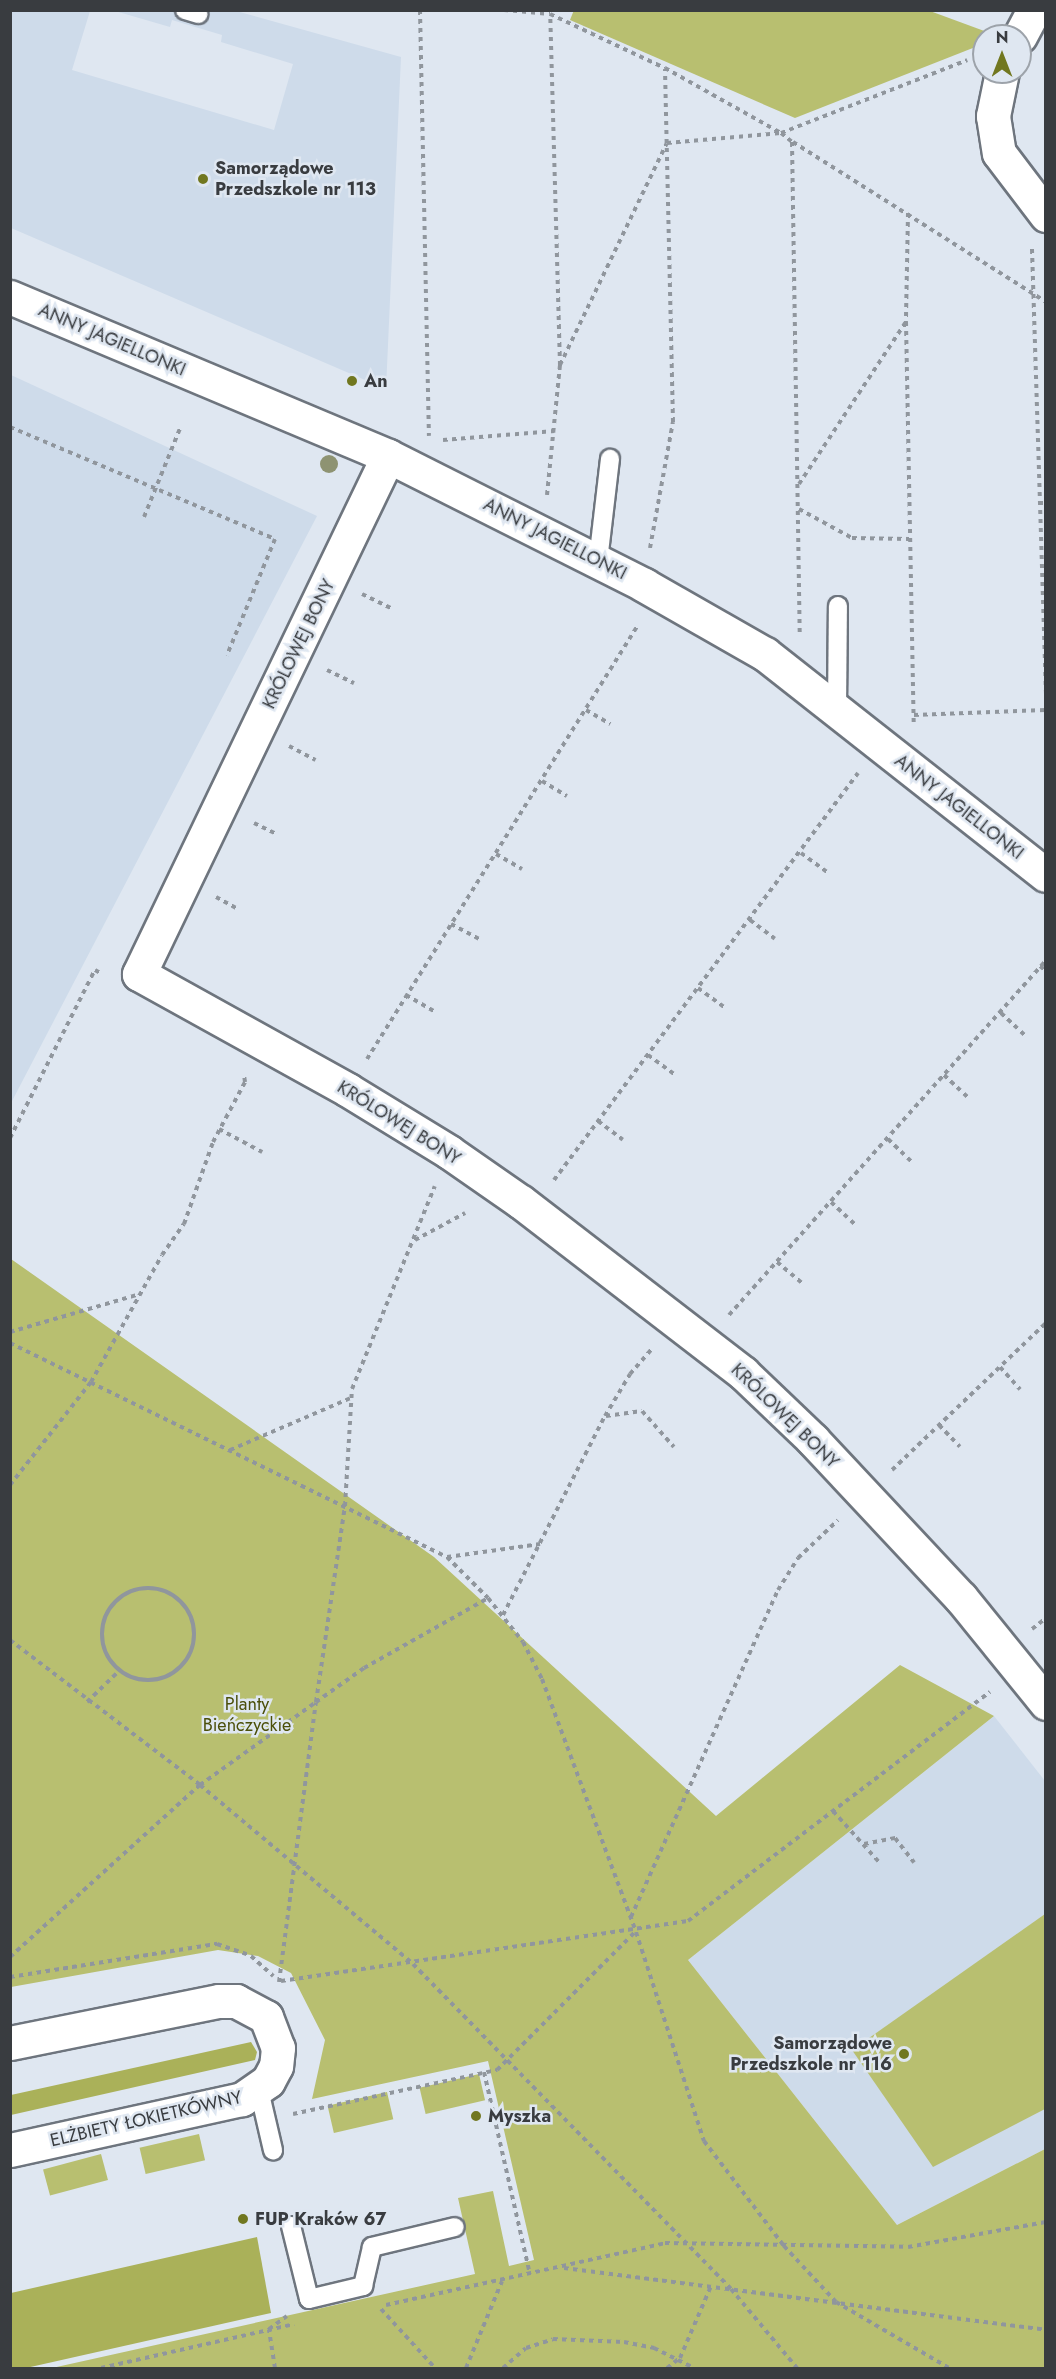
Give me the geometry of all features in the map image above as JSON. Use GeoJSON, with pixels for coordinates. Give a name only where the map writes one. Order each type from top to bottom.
{"type":"FeatureCollection","features":[{"type":"Feature","properties":{"kind":"street"},"geometry":{"type":"LineString","coordinates":[[1026,24],[1034,10]]}},
{"type":"Feature","properties":{"kind":"street"},"geometry":{"type":"LineString","coordinates":[[991,84],[994,134],[999,153],[1038,208]]}},
{"type":"Feature","properties":{"kind":"street","name":"ANNY JAGIELLONKI"},"geometry":{"type":"LineString","coordinates":[[10,297],[388,456],[542,531],[650,589],[765,654],[1046,875]]}},
{"type":"Feature","properties":{"kind":"street","name":"KRÓLOWEJ BONY"},"geometry":{"type":"LineString","coordinates":[[388,456],[139,974],[348,1090],[449,1152],[532,1210],[743,1372],[864,1495],[961,1599],[1046,1703]]}},
{"type":"Feature","properties":{"kind":"street","name":"ELŻBIETY ŁOKIETKÓWNY"},"geometry":{"type":"LineString","coordinates":[[10,2043],[219,2001],[236,2001],[266,2017],[274,2032],[276,2066],[262,2105],[242,2099],[10,2150]]}},
{"type":"Feature","properties":{"kind":"lane"},"geometry":{"type":"LineString","coordinates":[[598,561],[610,459]]}},
{"type":"Feature","properties":{"kind":"lane"},"geometry":{"type":"LineString","coordinates":[[837,711],[838,606]]}},
{"type":"Feature","properties":{"kind":"lane"},"geometry":{"type":"LineString","coordinates":[[262,2105],[273,2150]]}},
{"type":"Feature","properties":{"kind":"lane"},"geometry":{"type":"LineString","coordinates":[[291,2226],[309,2299],[363,2286],[372,2247],[455,2227]]}},
{"type":"Feature","properties":{"kind":"path"},"geometry":{"type":"LineString","coordinates":[[420,10],[429,441],[555,431]]}},
{"type":"Feature","properties":{"kind":"path"},"geometry":{"type":"LineString","coordinates":[[504,10],[550,14],[664,68],[780,134],[908,213],[1032,296],[1046,302]]}},
{"type":"Feature","properties":{"kind":"path"},"geometry":{"type":"LineString","coordinates":[[542,531],[555,431],[560,365],[550,14]]}},
{"type":"Feature","properties":{"kind":"path"},"geometry":{"type":"LineString","coordinates":[[348,1090],[586,710],[650,589],[673,422],[664,68]]}},
{"type":"Feature","properties":{"kind":"path"},"geometry":{"type":"LineString","coordinates":[[667,143],[780,134],[972,70]]}},
{"type":"Feature","properties":{"kind":"path"},"geometry":{"type":"LineString","coordinates":[[792,142],[799,484],[800,682]]}},
{"type":"Feature","properties":{"kind":"path"},"geometry":{"type":"LineString","coordinates":[[560,365],[667,143]]}},
{"type":"Feature","properties":{"kind":"path"},"geometry":{"type":"LineString","coordinates":[[1038,208],[1032,296],[1046,704]]}},
{"type":"Feature","properties":{"kind":"path"},"geometry":{"type":"LineString","coordinates":[[908,213],[906,322],[915,772]]}},
{"type":"Feature","properties":{"kind":"path"},"geometry":{"type":"LineString","coordinates":[[799,484],[906,322]]}},
{"type":"Feature","properties":{"kind":"path"},"geometry":{"type":"LineString","coordinates":[[144,517],[181,426]]}},
{"type":"Feature","properties":{"kind":"path"},"geometry":{"type":"LineString","coordinates":[[10,428],[275,539],[227,655]]}},
{"type":"Feature","properties":{"kind":"path"},"geometry":{"type":"LineString","coordinates":[[1039,503],[1046,503]]}},
{"type":"Feature","properties":{"kind":"path"},"geometry":{"type":"LineString","coordinates":[[799,509],[852,538],[909,539]]}},
{"type":"Feature","properties":{"kind":"path"},"geometry":{"type":"LineString","coordinates":[[353,590],[393,609]]}},
{"type":"Feature","properties":{"kind":"path"},"geometry":{"type":"LineString","coordinates":[[315,665],[354,683]]}},
{"type":"Feature","properties":{"kind":"path"},"geometry":{"type":"LineString","coordinates":[[586,710],[610,724]]}},
{"type":"Feature","properties":{"kind":"path"},"geometry":{"type":"LineString","coordinates":[[914,715],[1046,710]]}},
{"type":"Feature","properties":{"kind":"path"},"geometry":{"type":"LineString","coordinates":[[532,1210],[801,853],[879,744]]}},
{"type":"Feature","properties":{"kind":"path"},"geometry":{"type":"LineString","coordinates":[[287,745],[315,760]]}},
{"type":"Feature","properties":{"kind":"path"},"geometry":{"type":"LineString","coordinates":[[542,782],[567,796]]}},
{"type":"Feature","properties":{"kind":"path"},"geometry":{"type":"LineString","coordinates":[[249,820],[277,834]]}},
{"type":"Feature","properties":{"kind":"path"},"geometry":{"type":"LineString","coordinates":[[801,853],[826,872]]}},
{"type":"Feature","properties":{"kind":"path"},"geometry":{"type":"LineString","coordinates":[[496,854],[522,869]]}},
{"type":"Feature","properties":{"kind":"path"},"geometry":{"type":"LineString","coordinates":[[211,895],[238,909]]}},
{"type":"Feature","properties":{"kind":"path"},"geometry":{"type":"LineString","coordinates":[[750,920],[775,939]]}},
{"type":"Feature","properties":{"kind":"path"},"geometry":{"type":"LineString","coordinates":[[451,924],[479,939]]}},
{"type":"Feature","properties":{"kind":"path"},"geometry":{"type":"LineString","coordinates":[[704,1342],[1001,1013],[1046,960]]}},
{"type":"Feature","properties":{"kind":"path"},"geometry":{"type":"LineString","coordinates":[[1040,966],[1046,971]]}},
{"type":"Feature","properties":{"kind":"path"},"geometry":{"type":"LineString","coordinates":[[10,1138],[94,970],[132,989],[139,974]]}},
{"type":"Feature","properties":{"kind":"path"},"geometry":{"type":"LineString","coordinates":[[698,988],[724,1007]]}},
{"type":"Feature","properties":{"kind":"path"},"geometry":{"type":"LineString","coordinates":[[406,995],[435,1012]]}},
{"type":"Feature","properties":{"kind":"path"},"geometry":{"type":"LineString","coordinates":[[1001,1013],[1025,1035]]}},
{"type":"Feature","properties":{"kind":"path"},"geometry":{"type":"LineString","coordinates":[[10,1485],[91,1382],[184,1224],[219,1129],[245,1082],[241,1047],[247,1035]]}},
{"type":"Feature","properties":{"kind":"path"},"geometry":{"type":"LineString","coordinates":[[648,1054],[674,1074]]}},
{"type":"Feature","properties":{"kind":"path"},"geometry":{"type":"LineString","coordinates":[[944,1075],[969,1098]]}},
{"type":"Feature","properties":{"kind":"path"},"geometry":{"type":"LineString","coordinates":[[598,1121],[623,1140]]}},
{"type":"Feature","properties":{"kind":"path"},"geometry":{"type":"LineString","coordinates":[[219,1129],[262,1152]]}},
{"type":"Feature","properties":{"kind":"path"},"geometry":{"type":"LineString","coordinates":[[888,1139],[912,1162]]}},
{"type":"Feature","properties":{"kind":"path"},"geometry":{"type":"LineString","coordinates":[[279,1982],[316,1702],[345,1506],[351,1398],[449,1152]]}},
{"type":"Feature","properties":{"kind":"path"},"geometry":{"type":"LineString","coordinates":[[831,1202],[856,1226]]}},
{"type":"Feature","properties":{"kind":"path"},"geometry":{"type":"LineString","coordinates":[[415,1241],[465,1213]]}},
{"type":"Feature","properties":{"kind":"path"},"geometry":{"type":"LineString","coordinates":[[777,1262],[804,1285]]}},
{"type":"Feature","properties":{"kind":"path"},"geometry":{"type":"LineString","coordinates":[[10,1332],[141,1294]]}},
{"type":"Feature","properties":{"kind":"path"},"geometry":{"type":"LineString","coordinates":[[502,1615],[605,1416],[630,1374],[676,1321]]}},
{"type":"Feature","properties":{"kind":"path"},"geometry":{"type":"LineString","coordinates":[[631,1918],[778,1590],[798,1558],[1046,1323]]}},
{"type":"Feature","properties":{"kind":"path"},"geometry":{"type":"LineString","coordinates":[[10,1343],[447,1557],[488,1598],[524,1642],[542,1679],[636,1932],[696,2125],[784,2246],[836,2302],[949,2368]]}},
{"type":"Feature","properties":{"kind":"path"},"geometry":{"type":"LineString","coordinates":[[1000,1367],[1020,1389]]}},
{"type":"Feature","properties":{"kind":"path"},"geometry":{"type":"LineString","coordinates":[[230,1450],[351,1398]]}},
{"type":"Feature","properties":{"kind":"path"},"geometry":{"type":"LineString","coordinates":[[605,1416],[642,1411],[674,1447]]}},
{"type":"Feature","properties":{"kind":"path"},"geometry":{"type":"LineString","coordinates":[[939,1425],[960,1447]]}},
{"type":"Feature","properties":{"kind":"path"},"geometry":{"type":"LineString","coordinates":[[447,1557],[540,1544]]}},
{"type":"Feature","properties":{"kind":"path"},"geometry":{"type":"LineString","coordinates":[[138,1588],[153,1588],[180,1600],[195,1628],[188,1658],[178,1670],[149,1681],[119,1671],[103,1646],[104,1624],[113,1603],[138,1588]]}},
{"type":"Feature","properties":{"kind":"path"},"geometry":{"type":"LineString","coordinates":[[10,1957],[200,1785],[364,1668],[488,1598]]}},
{"type":"Feature","properties":{"kind":"path"},"geometry":{"type":"LineString","coordinates":[[10,1640],[87,1702],[200,1785],[413,1964],[732,2289],[797,2368]]}},
{"type":"Feature","properties":{"kind":"path"},"geometry":{"type":"LineString","coordinates":[[87,1702],[119,1671]]}},
{"type":"Feature","properties":{"kind":"path"},"geometry":{"type":"LineString","coordinates":[[279,1982],[636,1932],[688,1921],[1019,1671]]}},
{"type":"Feature","properties":{"kind":"path"},"geometry":{"type":"LineString","coordinates":[[833,1811],[879,1862]]}},
{"type":"Feature","properties":{"kind":"path"},"geometry":{"type":"LineString","coordinates":[[864,1844],[895,1838],[914,1862]]}},
{"type":"Feature","properties":{"kind":"path"},"geometry":{"type":"LineString","coordinates":[[262,2105],[497,2070],[636,1932]]}},
{"type":"Feature","properties":{"kind":"path"},"geometry":{"type":"LineString","coordinates":[[10,1977],[217,1944],[251,1956],[279,1982]]}},
{"type":"Feature","properties":{"kind":"path"},"geometry":{"type":"LineString","coordinates":[[484,2072],[530,2274],[665,2243],[908,2247],[1046,2222]]}},
{"type":"Feature","properties":{"kind":"path"},"geometry":{"type":"LineString","coordinates":[[560,2267],[1046,2330]]}},
{"type":"Feature","properties":{"kind":"path"},"geometry":{"type":"LineString","coordinates":[[466,2368],[502,2280]]}},
{"type":"Feature","properties":{"kind":"path"},"geometry":{"type":"LineString","coordinates":[[667,2368],[680,2358],[711,2286]]}},
{"type":"Feature","properties":{"kind":"path"},"geometry":{"type":"LineString","coordinates":[[379,2306],[435,2368]]}},
{"type":"Feature","properties":{"kind":"path"},"geometry":{"type":"LineString","coordinates":[[269,2329],[275,2368]]}},
{"type":"Feature","properties":{"kind":"path"},"geometry":{"type":"LineString","coordinates":[[503,2368],[526,2348],[553,2339],[624,2342],[680,2358],[694,2368]]}},
{"type":"Feature","properties":{"kind":"shaded area","name":"Samorządowe Przedszkole nr 113"},"geometry":{"type":"Polygon","coordinates":[[[11,11],[90,11],[72,70],[274,130],[293,64],[221,42],[222,35],[172,20],[170,27],[115,11],[236,11],[401,57],[386,389],[11,228],[11,11]]]}},
{"type":"Feature","properties":{"kind":"shaded area"},"geometry":{"type":"Polygon","coordinates":[[[11,375],[317,516],[11,1103],[11,375]]]}},
{"type":"Feature","properties":{"kind":"shaded area","name":"Samorządowe Przedszkole nr 116"},"geometry":{"type":"Polygon","coordinates":[[[994,1716],[1045,1781],[1045,2149],[897,2225],[688,1960],[994,1716]]]}},
{"type":"Feature","properties":{"kind":"green space"},"geometry":{"type":"Polygon","coordinates":[[[574,10],[930,11],[972,26],[972,48],[795,118],[570,20],[574,10]]]}},
{"type":"Feature","properties":{"kind":"green space","name":"Planty Bieńczyckie"},"geometry":{"type":"Polygon","coordinates":[[[11,1259],[434,1557],[716,1816],[900,1665],[994,1716],[688,1960],[897,2225],[1045,2149],[1045,2368],[52,2368],[475,2274],[458,2198],[493,2191],[509,2266],[534,2260],[488,2061],[312,2099],[325,2040],[291,1973],[258,1956],[218,1950],[11,1987],[11,1259]]]}},
{"type":"Feature","properties":{"kind":"green space"},"geometry":{"type":"Polygon","coordinates":[[[1045,1914],[1045,2109],[933,2167],[852,2050],[1045,1914]]]}},
{"type":"Feature","properties":{"kind":"green space"},"geometry":{"type":"Polygon","coordinates":[[[251,2042],[257,2052],[255,2060],[11,2115],[11,2095],[251,2042]]]}},
{"type":"Feature","properties":{"kind":"green space"},"geometry":{"type":"Polygon","coordinates":[[[479,2074],[485,2100],[426,2114],[420,2088],[479,2074]]]}},
{"type":"Feature","properties":{"kind":"green space"},"geometry":{"type":"Polygon","coordinates":[[[387,2092],[393,2119],[334,2133],[328,2106],[387,2092]]]}},
{"type":"Feature","properties":{"kind":"green space"},"geometry":{"type":"Polygon","coordinates":[[[199,2134],[205,2160],[146,2174],[140,2148],[199,2134]]]}},
{"type":"Feature","properties":{"kind":"green space"},"geometry":{"type":"Polygon","coordinates":[[[101,2154],[108,2180],[50,2196],[43,2170],[101,2154]]]}},
{"type":"Feature","properties":{"kind":"green space"},"geometry":{"type":"Polygon","coordinates":[[[257,2237],[271,2313],[26,2368],[11,2368],[11,2293],[257,2237]]]}},
{"type":"Feature","properties":{"kind":"place","name":"Samorządowe Przedszkole nr 113"},"geometry":{"type":"Point","coordinates":[203,179]}},
{"type":"Feature","properties":{"kind":"place","name":"An"},"geometry":{"type":"Point","coordinates":[352,381]}},
{"type":"Feature","properties":{"kind":"place","name":"Samorządowe Przedszkole nr 116"},"geometry":{"type":"Point","coordinates":[904,2054]}},
{"type":"Feature","properties":{"kind":"place","name":"Myszka"},"geometry":{"type":"Point","coordinates":[476,2116]}},
{"type":"Feature","properties":{"kind":"place","name":"FUP Kraków 67"},"geometry":{"type":"Point","coordinates":[243,2219]}}]}
